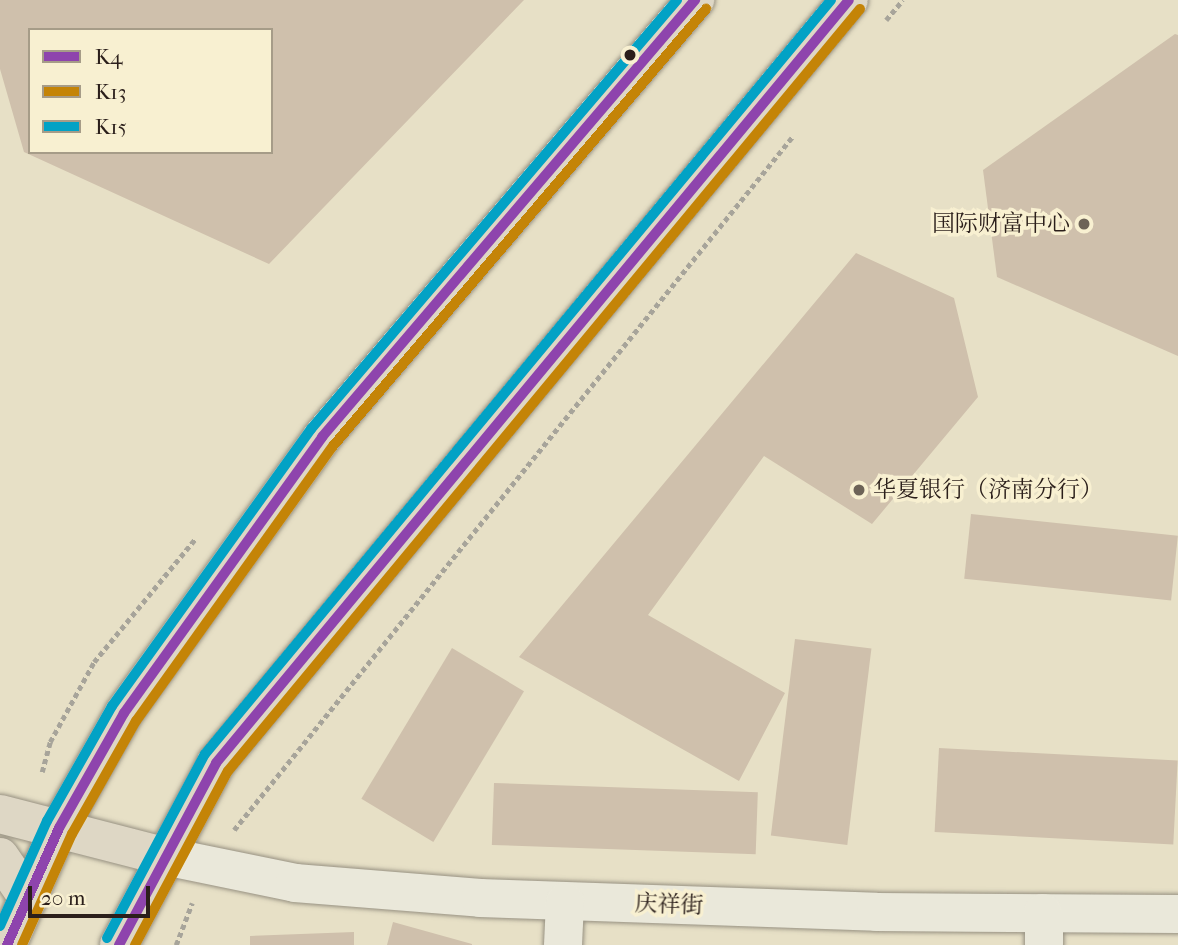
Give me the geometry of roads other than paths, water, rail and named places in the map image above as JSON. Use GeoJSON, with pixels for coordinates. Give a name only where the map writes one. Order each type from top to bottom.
{"type":"FeatureCollection","features":[{"type":"Feature","properties":{"kind":"main road"},"geometry":{"type":"LineString","coordinates":[[7,945],[60,828],[124,713],[322,437],[695,0]]}},
{"type":"Feature","properties":{"kind":"main road"},"geometry":{"type":"LineString","coordinates":[[119,945],[164,856],[216,763],[334,615],[849,0]]}},
{"type":"Feature","properties":{"kind":"main road"},"geometry":{"type":"LineString","coordinates":[[0,814],[164,856]]}},
{"type":"Feature","properties":{"kind":"main road"},"geometry":{"type":"LineString","coordinates":[[0,858],[28,898]]}},
{"type":"Feature","properties":{"kind":"street","name":"庆祥街"},"geometry":{"type":"LineString","coordinates":[[164,856],[295,883],[565,902],[1044,929],[1178,914]]}},
{"type":"Feature","properties":{"kind":"street"},"geometry":{"type":"LineString","coordinates":[[563,945],[565,902]]}},
{"type":"Feature","properties":{"kind":"place","name":"国际财富中心"},"geometry":{"type":"Point","coordinates":[1084,224]}},
{"type":"Feature","properties":{"kind":"place","name":"华夏银行（济南分行）"},"geometry":{"type":"Point","coordinates":[859,490]}}]}
